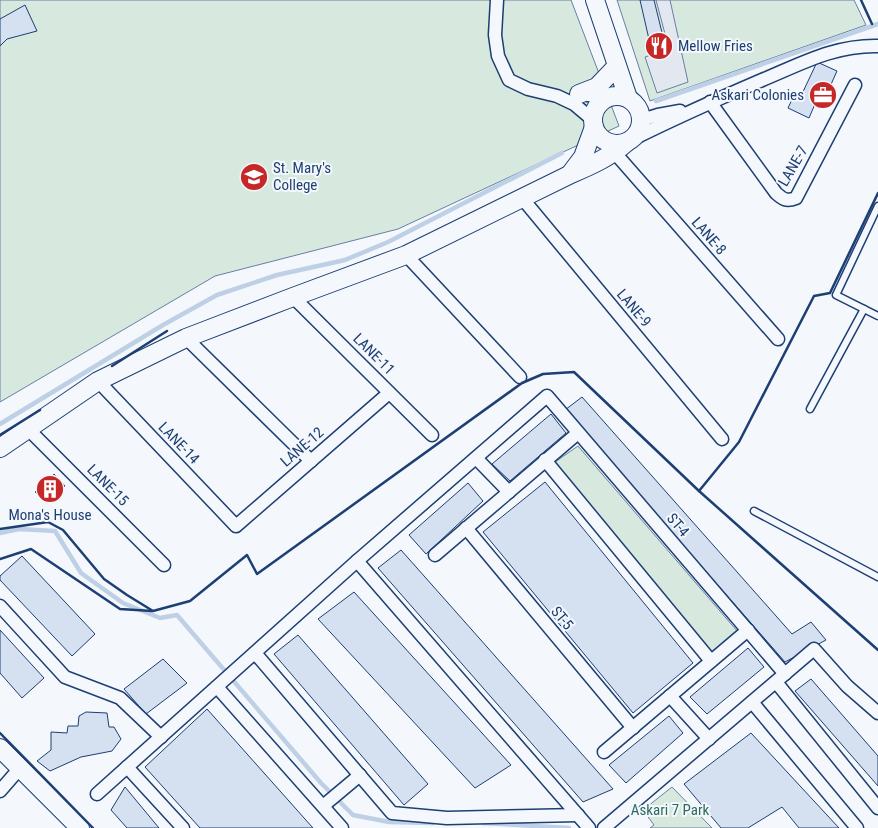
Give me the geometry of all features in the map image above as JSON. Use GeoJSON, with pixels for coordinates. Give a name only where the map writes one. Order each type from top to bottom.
{"type":"FeatureCollection","features":[{"type":"Feature","properties":{"kind":"street"},"geometry":{"type":"LineString","coordinates":[[497,0],[494,34],[498,56],[509,80],[528,89],[557,96],[574,104],[594,123],[601,138],[607,142],[625,145]]}},
{"type":"Feature","properties":{"kind":"street"},"geometry":{"type":"LineString","coordinates":[[595,0],[628,98],[638,107],[642,120],[638,134],[625,145]]}},
{"type":"Feature","properties":{"kind":"street"},"geometry":{"type":"LineString","coordinates":[[0,448],[98,381],[186,338],[293,296],[406,255],[596,163],[690,110],[827,53],[857,46],[878,46]]}},
{"type":"Feature","properties":{"kind":"street"},"geometry":{"type":"LineString","coordinates":[[579,94],[597,86],[617,66]]}},
{"type":"Feature","properties":{"kind":"street","name":"LANE-7"},"geometry":{"type":"LineString","coordinates":[[710,102],[776,193],[785,200],[790,201],[796,198],[855,85]]}},
{"type":"Feature","properties":{"kind":"street"},"geometry":{"type":"LineString","coordinates":[[557,96],[579,94],[608,98]]}},
{"type":"Feature","properties":{"kind":"street"},"geometry":{"type":"LineString","coordinates":[[571,174],[583,156],[594,123],[597,107],[608,98],[614,96],[628,98]]}},
{"type":"Feature","properties":{"kind":"street"},"geometry":{"type":"LineString","coordinates":[[642,120],[670,112],[690,110]]}},
{"type":"Feature","properties":{"kind":"street","name":"LANE-8"},"geometry":{"type":"LineString","coordinates":[[625,145],[778,339]]}},
{"type":"Feature","properties":{"kind":"street","name":"LANE-9"},"geometry":{"type":"LineString","coordinates":[[522,198],[722,439]]}},
{"type":"Feature","properties":{"kind":"street"},"geometry":{"type":"LineString","coordinates":[[406,255],[520,376]]}},
{"type":"Feature","properties":{"kind":"street","name":"LANE-11"},"geometry":{"type":"LineString","coordinates":[[293,296],[432,435]]}},
{"type":"Feature","properties":{"kind":"street"},"geometry":{"type":"LineString","coordinates":[[186,338],[312,461]]}},
{"type":"Feature","properties":{"kind":"street","name":"LANE-14"},"geometry":{"type":"LineString","coordinates":[[98,381],[236,526]]}},
{"type":"Feature","properties":{"kind":"street","name":"LANE-12"},"geometry":{"type":"LineString","coordinates":[[236,526],[389,392]]}},
{"type":"Feature","properties":{"kind":"street","name":"ST-4"},"geometry":{"type":"LineString","coordinates":[[476,458],[547,396],[748,630],[780,678],[878,808]]}},
{"type":"Feature","properties":{"kind":"street","name":"LANE-15"},"geometry":{"type":"LineString","coordinates":[[28,428],[164,565]]}},
{"type":"Feature","properties":{"kind":"street"},"geometry":{"type":"LineString","coordinates":[[435,555],[578,433]]}},
{"type":"Feature","properties":{"kind":"street"},"geometry":{"type":"LineString","coordinates":[[97,794],[476,458],[509,492]]}},
{"type":"Feature","properties":{"kind":"street"},"geometry":{"type":"LineString","coordinates":[[545,460],[711,661]]}},
{"type":"Feature","properties":{"kind":"street","name":"ST-5"},"geometry":{"type":"LineString","coordinates":[[466,528],[633,728]]}},
{"type":"Feature","properties":{"kind":"street"},"geometry":{"type":"LineString","coordinates":[[357,562],[589,828]]}},
{"type":"Feature","properties":{"kind":"street"},"geometry":{"type":"LineString","coordinates":[[0,606],[65,677],[120,698],[161,737]]}},
{"type":"Feature","properties":{"kind":"street"},"geometry":{"type":"LineString","coordinates":[[604,752],[748,630]]}},
{"type":"Feature","properties":{"kind":"street"},"geometry":{"type":"LineString","coordinates":[[604,828],[814,650],[847,686],[878,713]]}},
{"type":"Feature","properties":{"kind":"street"},"geometry":{"type":"LineString","coordinates":[[255,653],[392,813],[447,818],[578,816]]}},
{"type":"Feature","properties":{"kind":"street"},"geometry":{"type":"LineString","coordinates":[[217,687],[342,828]]}},
{"type":"Feature","properties":{"kind":"street"},"geometry":{"type":"LineString","coordinates":[[670,696],[710,739]]}},
{"type":"Feature","properties":{"kind":"street"},"geometry":{"type":"LineString","coordinates":[[752,702],[857,828]]}},
{"type":"Feature","properties":{"kind":"street"},"geometry":{"type":"LineString","coordinates":[[0,748],[80,828]]}},
{"type":"Feature","properties":{"kind":"street"},"geometry":{"type":"LineString","coordinates":[[128,767],[183,828]]}},
{"type":"Feature","properties":{"kind":"street"},"geometry":{"type":"LineString","coordinates":[[0,791],[20,768]]}},
{"type":"Feature","properties":{"kind":"street"},"geometry":{"type":"LineString","coordinates":[[323,806],[360,775]]}},
{"type":"Feature","properties":{"kind":"lane"},"geometry":{"type":"LineString","coordinates":[[878,206],[836,295],[878,316]]}},
{"type":"Feature","properties":{"kind":"lane"},"geometry":{"type":"LineString","coordinates":[[810,409],[864,309]]}},
{"type":"Feature","properties":{"kind":"lane"},"geometry":{"type":"LineString","coordinates":[[754,511],[878,577]]}},
{"type":"Feature","properties":{"kind":"green space","name":"St. Mary's College"},"geometry":{"type":"Polygon","coordinates":[[[0,0],[571,0],[619,126],[398,229],[215,276],[0,402],[0,0]]]}},
{"type":"Feature","properties":{"kind":"green space"},"geometry":{"type":"Polygon","coordinates":[[[617,0],[854,0],[866,25],[650,101],[617,0]]]}},
{"type":"Feature","properties":{"kind":"green space"},"geometry":{"type":"Polygon","coordinates":[[[578,446],[738,632],[710,654],[555,462],[578,446]]]}},
{"type":"Feature","properties":{"kind":"green space","name":"Askari 7 Park"},"geometry":{"type":"Polygon","coordinates":[[[672,787],[712,828],[650,828],[654,825],[643,810],[672,787]]]}},
{"type":"Feature","properties":{"kind":"shaded area"},"geometry":{"type":"Polygon","coordinates":[[[656,0],[670,0],[688,82],[657,93],[645,57],[669,49],[656,0]]]}},
{"type":"Feature","properties":{"kind":"building"},"geometry":{"type":"Polygon","coordinates":[[[640,0],[654,0],[665,45],[651,48],[640,0]]]}},
{"type":"Feature","properties":{"kind":"building"},"geometry":{"type":"Polygon","coordinates":[[[25,5],[37,31],[7,39],[0,46],[0,19],[25,5]]]}},
{"type":"Feature","properties":{"kind":"building"},"geometry":{"type":"Polygon","coordinates":[[[817,62],[837,71],[824,100],[818,97],[809,118],[788,108],[795,93],[801,96],[817,62]]]}},
{"type":"Feature","properties":{"kind":"building"},"geometry":{"type":"Polygon","coordinates":[[[582,397],[792,634],[811,622],[826,640],[785,662],[565,410],[582,397]]]}},
{"type":"Feature","properties":{"kind":"building"},"geometry":{"type":"Polygon","coordinates":[[[551,414],[566,433],[510,481],[492,464],[551,414]]]}},
{"type":"Feature","properties":{"kind":"building","name":"Mona's House"},"geometry":{"type":"Polygon","coordinates":[[[54,474],[65,486],[47,503],[35,492],[54,474]]]}},
{"type":"Feature","properties":{"kind":"building"},"geometry":{"type":"Polygon","coordinates":[[[545,482],[693,663],[633,713],[483,532],[545,482]]]}},
{"type":"Feature","properties":{"kind":"building"},"geometry":{"type":"Polygon","coordinates":[[[468,483],[483,501],[426,554],[409,535],[468,483]]]}},
{"type":"Feature","properties":{"kind":"building"},"geometry":{"type":"Polygon","coordinates":[[[401,550],[613,789],[583,802],[378,568],[401,550]]]}},
{"type":"Feature","properties":{"kind":"building"},"geometry":{"type":"Polygon","coordinates":[[[22,556],[95,634],[72,656],[0,580],[0,576],[22,556]]]}},
{"type":"Feature","properties":{"kind":"building"},"geometry":{"type":"Polygon","coordinates":[[[354,592],[511,765],[475,788],[318,619],[354,592]]]}},
{"type":"Feature","properties":{"kind":"building"},"geometry":{"type":"Polygon","coordinates":[[[0,630],[44,678],[22,698],[0,673],[0,630]]]}},
{"type":"Feature","properties":{"kind":"building"},"geometry":{"type":"Polygon","coordinates":[[[298,635],[428,784],[404,805],[274,654],[298,635]]]}},
{"type":"Feature","properties":{"kind":"building"},"geometry":{"type":"Polygon","coordinates":[[[748,648],[764,667],[707,714],[690,697],[748,648]]]}},
{"type":"Feature","properties":{"kind":"building"},"geometry":{"type":"Polygon","coordinates":[[[163,659],[187,683],[146,714],[124,689],[163,659]]]}},
{"type":"Feature","properties":{"kind":"building"},"geometry":{"type":"Polygon","coordinates":[[[811,679],[878,756],[878,786],[795,691],[811,679]]]}},
{"type":"Feature","properties":{"kind":"building"},"geometry":{"type":"Polygon","coordinates":[[[207,709],[313,828],[200,828],[145,767],[207,709]]]}},
{"type":"Feature","properties":{"kind":"building"},"geometry":{"type":"Polygon","coordinates":[[[86,712],[107,713],[109,727],[114,727],[121,739],[112,751],[81,757],[50,771],[37,761],[51,750],[51,732],[67,733],[68,726],[78,726],[79,716],[86,712]]]}},
{"type":"Feature","properties":{"kind":"building"},"geometry":{"type":"Polygon","coordinates":[[[669,716],[683,733],[626,783],[609,765],[669,716]]]}},
{"type":"Feature","properties":{"kind":"building"},"geometry":{"type":"Polygon","coordinates":[[[751,733],[839,828],[799,828],[782,807],[748,828],[721,828],[684,784],[751,733]]]}},
{"type":"Feature","properties":{"kind":"building"},"geometry":{"type":"Polygon","coordinates":[[[125,787],[159,828],[127,828],[111,810],[125,787]]]}},
{"type":"Feature","properties":{"kind":"waterway"},"geometry":{"type":"LineString","coordinates":[[656,101],[878,24]]}},
{"type":"Feature","properties":{"kind":"waterway"},"geometry":{"type":"LineString","coordinates":[[0,424],[163,325],[217,295],[277,275],[345,260],[388,242],[562,153]]}},
{"type":"Feature","properties":{"kind":"waterway"},"geometry":{"type":"LineString","coordinates":[[0,533],[19,529],[55,531],[81,573],[123,603],[160,618],[177,615],[321,783],[353,815],[389,822],[433,823]]}},
{"type":"Feature","properties":{"kind":"waterway"},"geometry":{"type":"LineString","coordinates":[[483,823],[569,828]]}},
{"type":"Feature","properties":{"kind":"wall"},"geometry":{"type":"LineString","coordinates":[[861,0],[872,24]]}},
{"type":"Feature","properties":{"kind":"wall"},"geometry":{"type":"LineString","coordinates":[[0,529],[48,522],[63,530],[104,579],[153,611],[190,601],[247,555],[257,574],[522,383],[543,374],[574,372],[699,491],[739,442],[814,296],[830,293],[878,193]]}},
{"type":"Feature","properties":{"kind":"wall"},"geometry":{"type":"LineString","coordinates":[[112,366],[167,331]]}},
{"type":"Feature","properties":{"kind":"wall"},"geometry":{"type":"LineString","coordinates":[[0,435],[40,410]]}},
{"type":"Feature","properties":{"kind":"wall"},"geometry":{"type":"LineString","coordinates":[[699,491],[878,650]]}},
{"type":"Feature","properties":{"kind":"wall"},"geometry":{"type":"LineString","coordinates":[[0,559],[31,549],[120,609],[152,611]]}},
{"type":"Feature","properties":{"kind":"wall"},"geometry":{"type":"LineString","coordinates":[[0,733],[93,828]]}},
{"type":"Feature","properties":{"kind":"place","name":"Mellow Fries"},"geometry":{"type":"Point","coordinates":[659,46]}},
{"type":"Feature","properties":{"kind":"place","name":"Askari Colonies"},"geometry":{"type":"Point","coordinates":[823,95]}},
{"type":"Feature","properties":{"kind":"place","name":"St. Mary's College"},"geometry":{"type":"Point","coordinates":[254,177]}},
{"type":"Feature","properties":{"kind":"place","name":"Mona's House"},"geometry":{"type":"Point","coordinates":[50,489]}}]}
